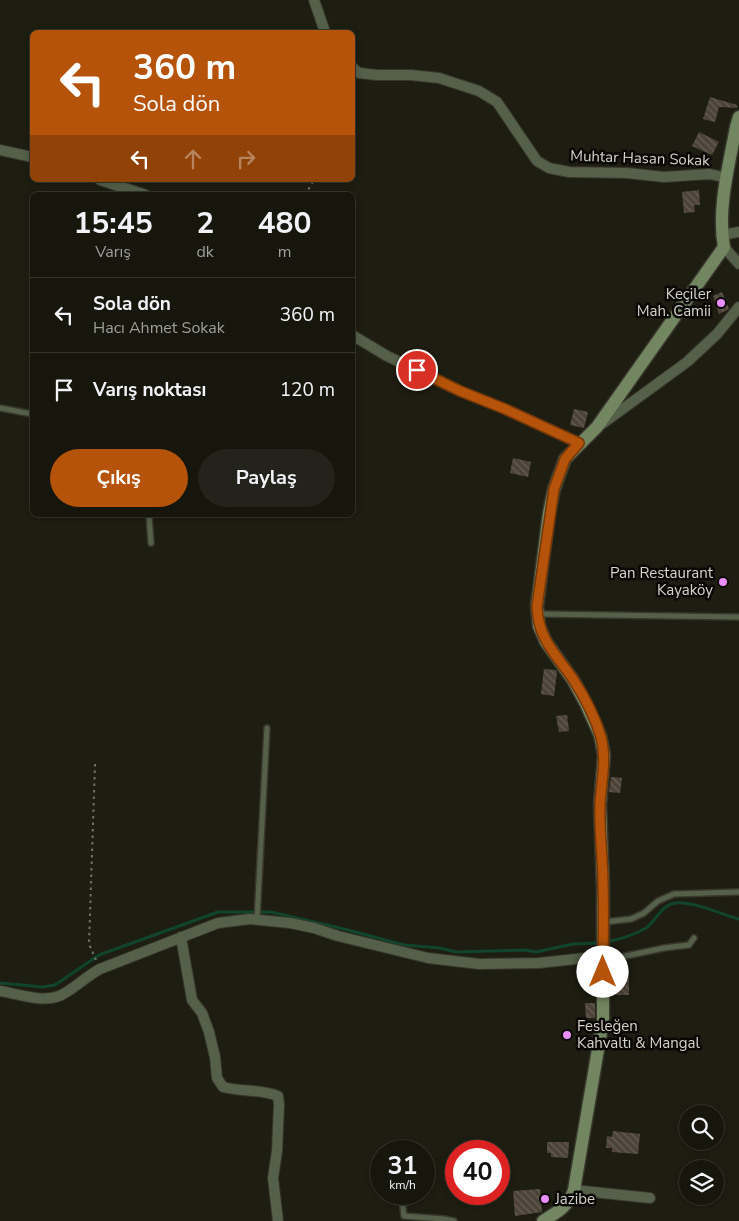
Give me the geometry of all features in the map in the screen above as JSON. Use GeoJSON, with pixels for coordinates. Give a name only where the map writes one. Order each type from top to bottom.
{"type":"FeatureCollection","features":[{"type":"Feature","properties":{"kind":"street"},"geometry":{"type":"LineString","coordinates":[[314,0],[324,30]]}},
{"type":"Feature","properties":{"kind":"street","name":"Muhtar Hasan Sokak"},"geometry":{"type":"LineString","coordinates":[[355,70],[359,73],[377,75],[411,75],[439,78],[479,91],[497,102],[537,161],[549,168],[577,173],[627,173],[664,177],[710,174],[727,178]]}},
{"type":"Feature","properties":{"kind":"street"},"geometry":{"type":"LineString","coordinates":[[739,117],[724,198],[723,241],[739,264]]}},
{"type":"Feature","properties":{"kind":"street"},"geometry":{"type":"LineString","coordinates":[[0,150],[30,157]]}},
{"type":"Feature","properties":{"kind":"street"},"geometry":{"type":"LineString","coordinates":[[106,182],[137,192]]}},
{"type":"Feature","properties":{"kind":"street"},"geometry":{"type":"LineString","coordinates":[[597,427],[723,241],[739,232]]}},
{"type":"Feature","properties":{"kind":"street"},"geometry":{"type":"LineString","coordinates":[[543,1221],[566,1205],[574,1190],[603,1020],[600,805],[604,755],[598,729],[573,680],[546,642],[539,626],[537,614],[554,489],[565,459],[579,443],[597,427],[687,362],[717,334],[739,308]]}},
{"type":"Feature","properties":{"kind":"street"},"geometry":{"type":"LineString","coordinates":[[355,337],[387,356],[452,387],[579,443]]}},
{"type":"Feature","properties":{"kind":"street"},"geometry":{"type":"LineString","coordinates":[[0,991],[49,999],[64,994],[100,969],[181,937],[218,923],[257,919],[314,928],[338,936],[428,958],[479,964],[539,963],[603,954]]}},
{"type":"Feature","properties":{"kind":"street"},"geometry":{"type":"LineString","coordinates":[[181,937],[192,1000],[202,1013],[209,1032],[215,1057],[217,1078],[223,1087],[234,1090],[267,1092],[278,1096],[277,1151],[273,1178],[278,1221]]}},
{"type":"Feature","properties":{"kind":"street"},"geometry":{"type":"LineString","coordinates":[[574,1190],[650,1198]]}},
{"type":"Feature","properties":{"kind":"lane"},"geometry":{"type":"LineString","coordinates":[[0,408],[30,414]]}},
{"type":"Feature","properties":{"kind":"lane"},"geometry":{"type":"LineString","coordinates":[[149,517],[151,543]]}},
{"type":"Feature","properties":{"kind":"lane"},"geometry":{"type":"LineString","coordinates":[[537,614],[739,616]]}},
{"type":"Feature","properties":{"kind":"lane"},"geometry":{"type":"LineString","coordinates":[[257,919],[267,728]]}},
{"type":"Feature","properties":{"kind":"lane"},"geometry":{"type":"LineString","coordinates":[[603,929],[644,913],[658,901],[674,894],[739,892]]}},
{"type":"Feature","properties":{"kind":"lane"},"geometry":{"type":"LineString","coordinates":[[603,954],[621,957],[689,945],[694,938]]}},
{"type":"Feature","properties":{"kind":"lane"},"geometry":{"type":"LineString","coordinates":[[403,1205],[404,1216],[454,1221]]}},
{"type":"Feature","properties":{"kind":"path"},"geometry":{"type":"LineString","coordinates":[[95,764],[89,944],[98,964]]}},
{"type":"Feature","properties":{"kind":"building"},"geometry":{"type":"Polygon","coordinates":[[[710,97],[737,105],[737,108],[719,107],[715,122],[703,119],[710,97]]]}},
{"type":"Feature","properties":{"kind":"building"},"geometry":{"type":"Polygon","coordinates":[[[699,132],[719,142],[712,155],[692,146],[699,132]]]}},
{"type":"Feature","properties":{"kind":"building"},"geometry":{"type":"Polygon","coordinates":[[[699,190],[700,205],[694,205],[695,212],[684,213],[682,192],[699,190]]]}},
{"type":"Feature","properties":{"kind":"building","name":"Keçiler Mah. Camii"},"geometry":{"type":"Polygon","coordinates":[[[722,292],[729,309],[719,314],[713,296],[722,292]]]}},
{"type":"Feature","properties":{"kind":"building"},"geometry":{"type":"Polygon","coordinates":[[[574,409],[588,412],[584,428],[570,425],[574,409]]]}},
{"type":"Feature","properties":{"kind":"building"},"geometry":{"type":"Polygon","coordinates":[[[513,458],[531,462],[528,477],[510,473],[513,458]]]}},
{"type":"Feature","properties":{"kind":"building"},"geometry":{"type":"Polygon","coordinates":[[[544,669],[556,670],[557,672],[554,696],[541,694],[544,669]]]}},
{"type":"Feature","properties":{"kind":"building"},"geometry":{"type":"Polygon","coordinates":[[[567,715],[569,731],[559,732],[556,716],[567,715]]]}},
{"type":"Feature","properties":{"kind":"building"},"geometry":{"type":"Polygon","coordinates":[[[611,777],[622,778],[620,793],[609,792],[611,777]]]}},
{"type":"Feature","properties":{"kind":"building"},"geometry":{"type":"Polygon","coordinates":[[[611,968],[629,968],[629,995],[611,995],[611,968]]]}},
{"type":"Feature","properties":{"kind":"building"},"geometry":{"type":"Polygon","coordinates":[[[585,1003],[595,1003],[595,1018],[586,1018],[585,1003]]]}},
{"type":"Feature","properties":{"kind":"building"},"geometry":{"type":"Polygon","coordinates":[[[613,1131],[640,1134],[638,1154],[612,1152],[612,1148],[606,1148],[607,1136],[612,1137],[613,1131]]]}},
{"type":"Feature","properties":{"kind":"building"},"geometry":{"type":"Polygon","coordinates":[[[547,1142],[569,1142],[568,1158],[551,1157],[551,1153],[547,1153],[547,1142]]]}},
{"type":"Feature","properties":{"kind":"building"},"geometry":{"type":"Polygon","coordinates":[[[540,1189],[542,1212],[515,1216],[513,1191],[540,1189]]]}},
{"type":"Feature","properties":{"kind":"waterway"},"geometry":{"type":"LineString","coordinates":[[605,942],[626,937],[646,928],[662,910],[675,903],[699,906],[739,919]]}},
{"type":"Feature","properties":{"kind":"waterway"},"geometry":{"type":"LineString","coordinates":[[0,983],[43,987],[55,985],[99,955],[218,912],[271,912],[404,945],[440,948],[456,952],[525,950],[536,952],[573,944],[599,943]]}},
{"type":"Feature","properties":{"kind":"place","name":"Keçiler Mah. Camii"},"geometry":{"type":"Point","coordinates":[721,303]}},
{"type":"Feature","properties":{"kind":"place","name":"Pan Restaurant Kayaköy"},"geometry":{"type":"Point","coordinates":[723,582]}},
{"type":"Feature","properties":{"kind":"place","name":"Fesleğen Kahvaltı & Mangal"},"geometry":{"type":"Point","coordinates":[567,1035]}},
{"type":"Feature","properties":{"kind":"place","name":"Jazibe"},"geometry":{"type":"Point","coordinates":[545,1199]}},
{"type":"Feature","properties":{"kind":"route"},"geometry":{"type":"LineString","coordinates":[[417,370],[579,443],[565,459],[554,489],[537,606],[537,618],[546,642],[573,680],[595,722],[604,755],[600,805],[603,886],[603,972]]}}]}
